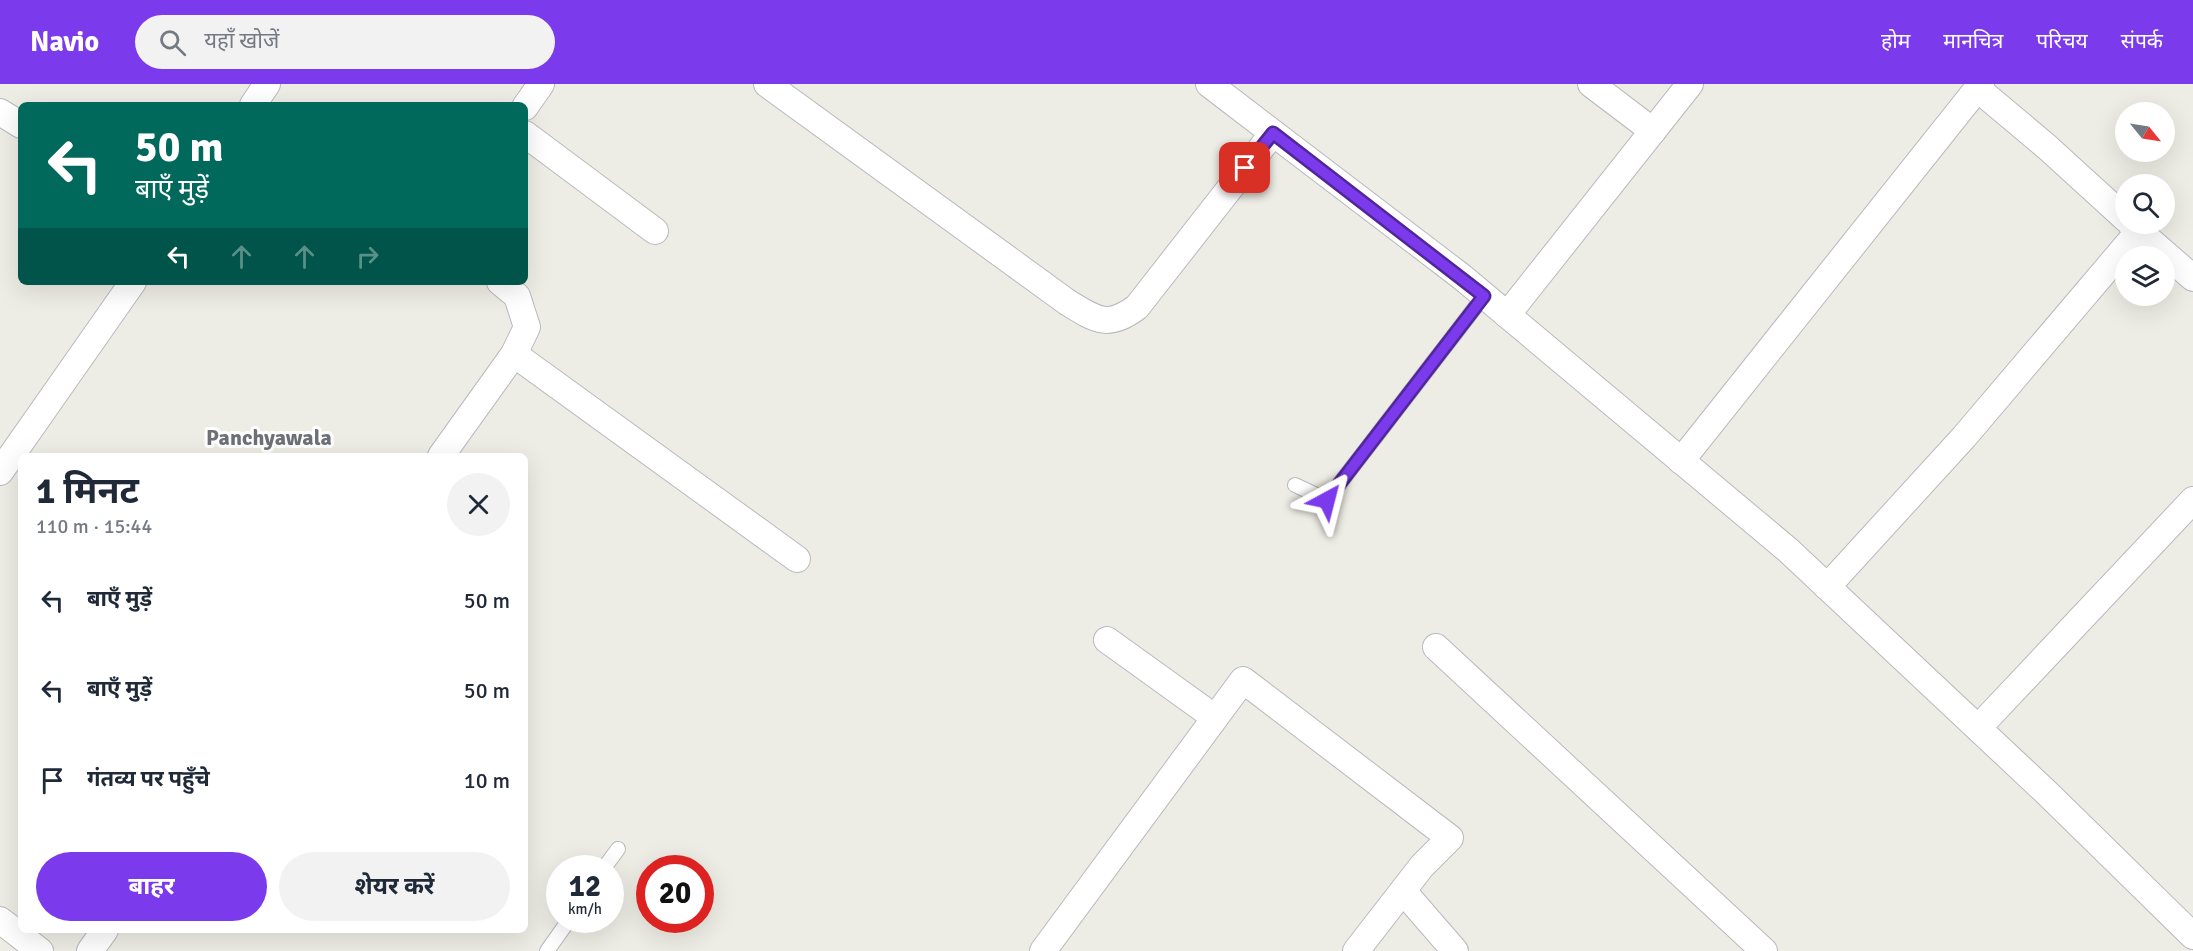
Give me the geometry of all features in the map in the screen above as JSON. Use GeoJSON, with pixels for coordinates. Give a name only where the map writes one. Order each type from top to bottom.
{"type":"FeatureCollection","features":[{"type":"Feature","properties":{"kind":"street"},"geometry":{"type":"LineString","coordinates":[[255,102],[267,84]]}},
{"type":"Feature","properties":{"kind":"street"},"geometry":{"type":"LineString","coordinates":[[528,103],[541,84]]}},
{"type":"Feature","properties":{"kind":"street"},"geometry":{"type":"LineString","coordinates":[[767,84],[1068,302],[1089,316],[1110,322],[1124,317],[1137,307],[1273,133]]}},
{"type":"Feature","properties":{"kind":"street"},"geometry":{"type":"LineString","coordinates":[[1209,84],[1484,296],[1681,460],[1827,587],[1978,728],[2193,936]]}},
{"type":"Feature","properties":{"kind":"street"},"geometry":{"type":"LineString","coordinates":[[1591,84],[1653,131]]}},
{"type":"Feature","properties":{"kind":"street"},"geometry":{"type":"LineString","coordinates":[[1507,315],[1690,84]]}},
{"type":"Feature","properties":{"kind":"street"},"geometry":{"type":"LineString","coordinates":[[1681,460],[1980,86],[2115,209]]}},
{"type":"Feature","properties":{"kind":"street"},"geometry":{"type":"LineString","coordinates":[[0,112],[18,123]]}},
{"type":"Feature","properties":{"kind":"street"},"geometry":{"type":"LineString","coordinates":[[528,136],[655,231]]}},
{"type":"Feature","properties":{"kind":"street"},"geometry":{"type":"LineString","coordinates":[[1827,587],[1964,437],[2124,234]]}},
{"type":"Feature","properties":{"kind":"street"},"geometry":{"type":"LineString","coordinates":[[2143,234],[2193,278]]}},
{"type":"Feature","properties":{"kind":"street"},"geometry":{"type":"LineString","coordinates":[[0,472],[131,285]]}},
{"type":"Feature","properties":{"kind":"street"},"geometry":{"type":"LineString","coordinates":[[443,453],[514,354],[526,327],[525,315],[517,296],[504,285]]}},
{"type":"Feature","properties":{"kind":"street"},"geometry":{"type":"LineString","coordinates":[[514,354],[797,559]]}},
{"type":"Feature","properties":{"kind":"street"},"geometry":{"type":"LineString","coordinates":[[1978,728],[2193,500]]}},
{"type":"Feature","properties":{"kind":"street"},"geometry":{"type":"LineString","coordinates":[[1107,640],[1214,717]]}},
{"type":"Feature","properties":{"kind":"street"},"geometry":{"type":"LineString","coordinates":[[1436,647],[1764,951]]}},
{"type":"Feature","properties":{"kind":"street"},"geometry":{"type":"LineString","coordinates":[[1043,951],[1243,680],[1450,838],[1403,891],[1356,951]]}},
{"type":"Feature","properties":{"kind":"street"},"geometry":{"type":"LineString","coordinates":[[1403,891],[1455,951]]}},
{"type":"Feature","properties":{"kind":"street"},"geometry":{"type":"LineString","coordinates":[[0,920],[40,951]]}},
{"type":"Feature","properties":{"kind":"street"},"geometry":{"type":"LineString","coordinates":[[90,951],[103,933]]}},
{"type":"Feature","properties":{"kind":"lane"},"geometry":{"type":"LineString","coordinates":[[1295,485],[1327,500],[1484,296]]}},
{"type":"Feature","properties":{"kind":"lane"},"geometry":{"type":"LineString","coordinates":[[614,855],[618,849]]}},
{"type":"Feature","properties":{"kind":"lane"},"geometry":{"type":"LineString","coordinates":[[547,951],[560,933]]}},
{"type":"Feature","properties":{"kind":"district","name":"Panchyawala"},"geometry":{"type":"Point","coordinates":[269,437]}},
{"type":"Feature","properties":{"kind":"route"},"geometry":{"type":"LineString","coordinates":[[1245,168],[1273,133],[1484,296],[1327,500]]}}]}
